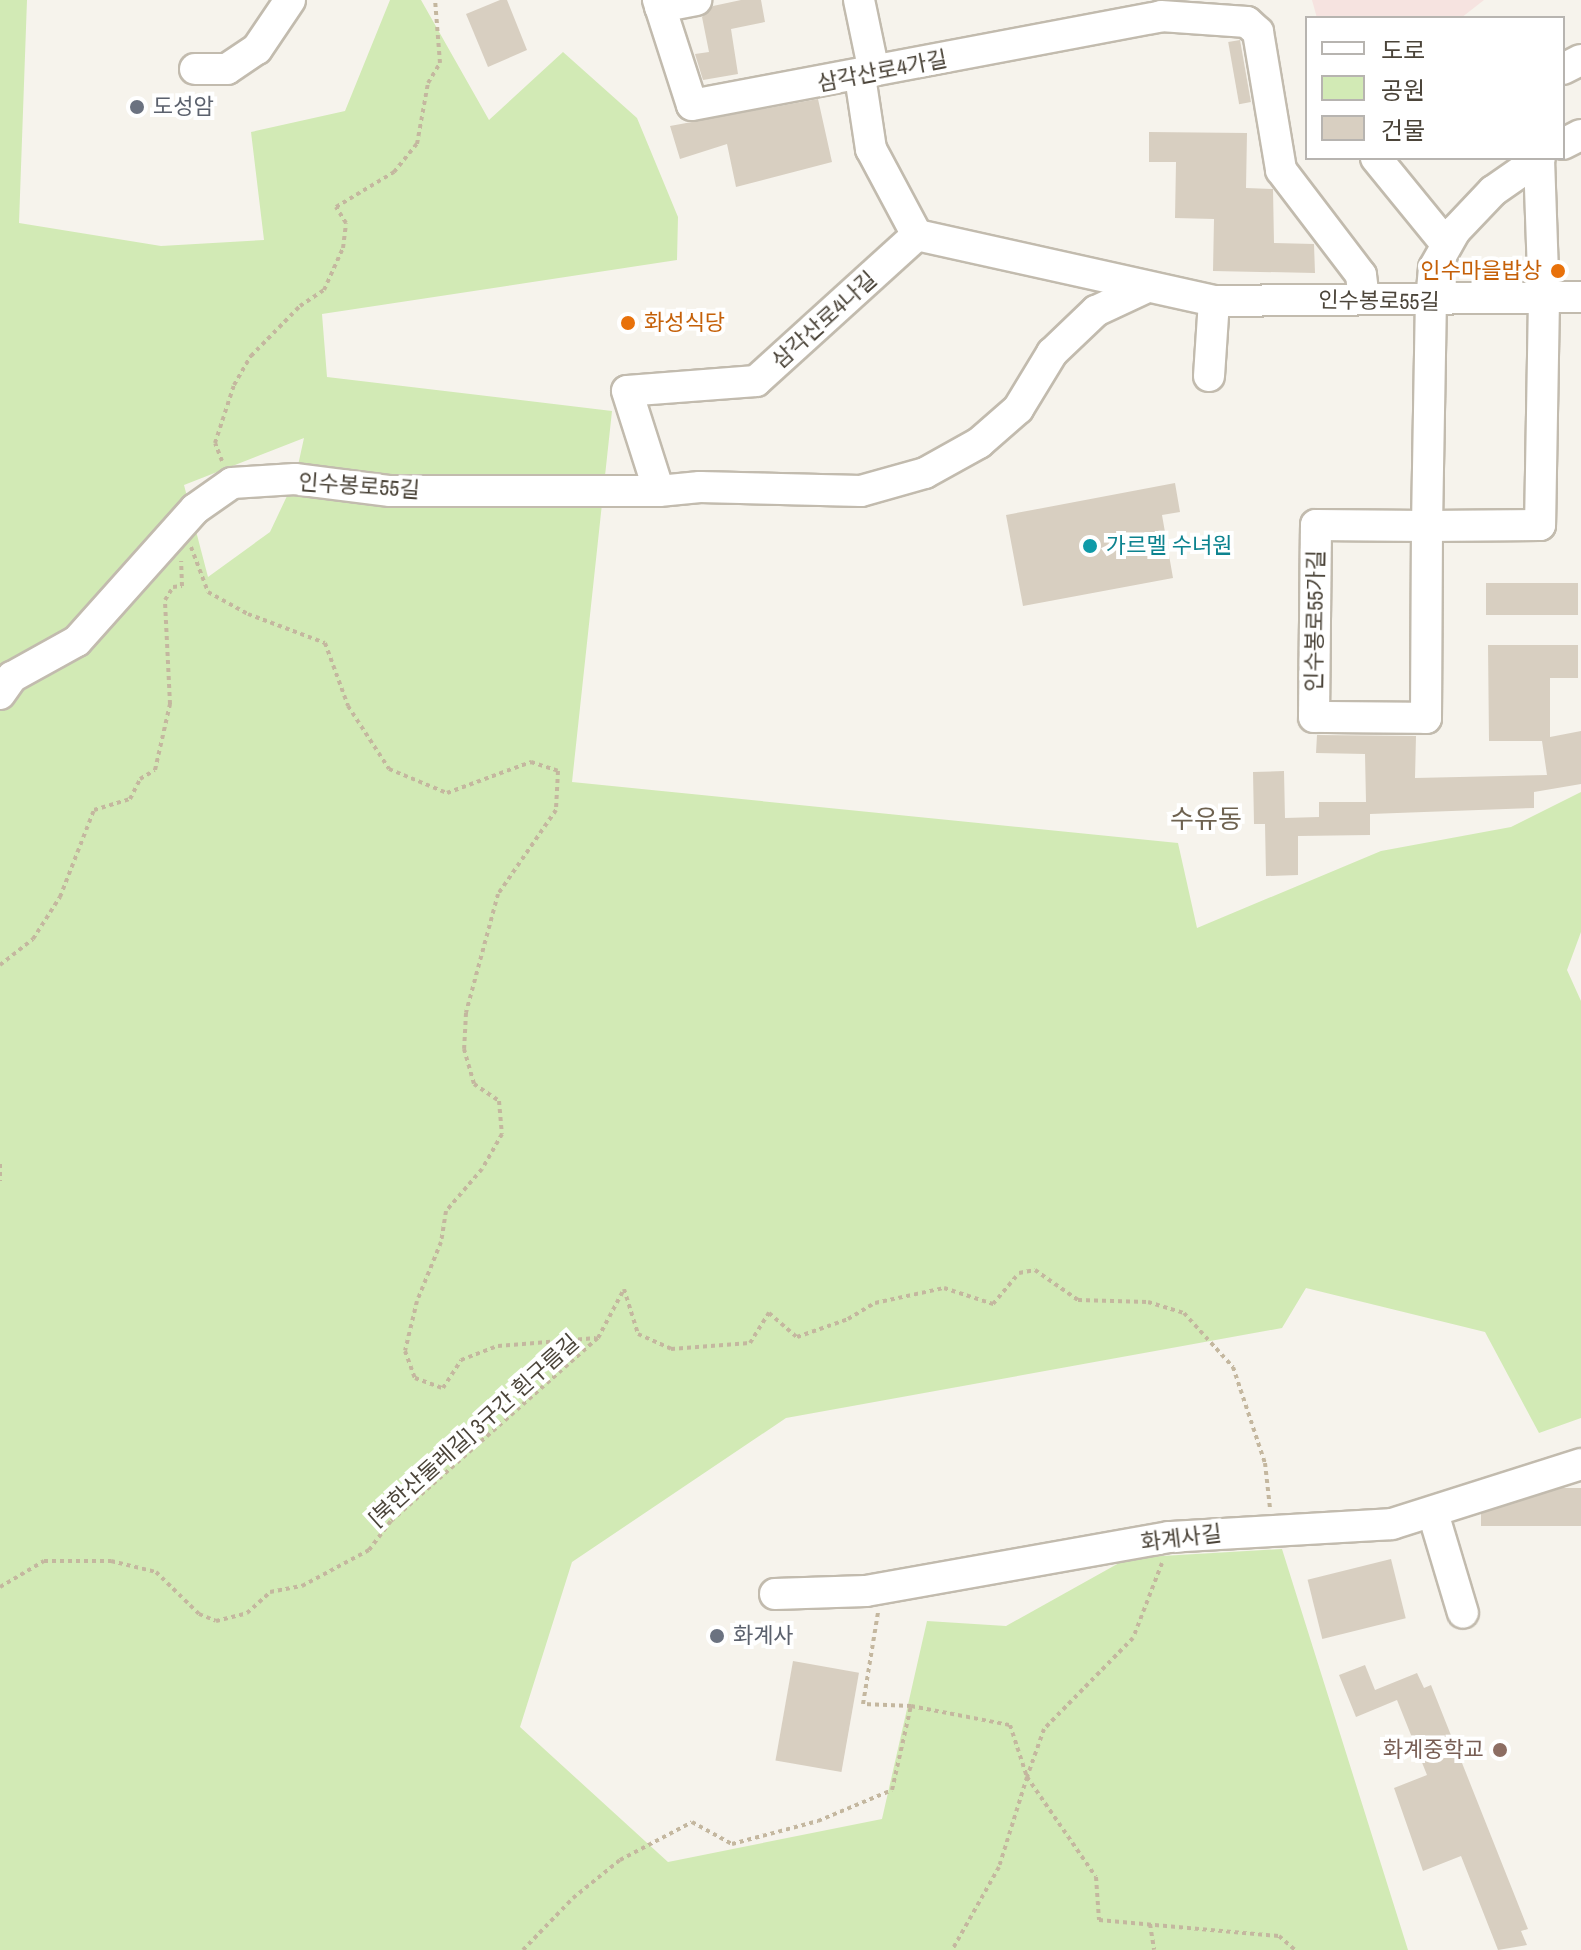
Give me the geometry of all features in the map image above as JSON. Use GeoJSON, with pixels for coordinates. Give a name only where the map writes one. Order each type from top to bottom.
{"type":"FeatureCollection","features":[{"type":"Feature","properties":{"kind":"street"},"geometry":{"type":"LineString","coordinates":[[195,69],[227,69],[257,49],[290,0]]}},
{"type":"Feature","properties":{"kind":"street","name":"삼각산로4가길"},"geometry":{"type":"LineString","coordinates":[[696,0],[659,4],[692,105],[866,75],[1173,8],[1247,22],[1258,32],[1281,170],[1361,275],[1364,299]]}},
{"type":"Feature","properties":{"kind":"street"},"geometry":{"type":"LineString","coordinates":[[859,0],[872,62],[861,83],[871,149],[917,235],[1143,289]]}},
{"type":"Feature","properties":{"kind":"street"},"geometry":{"type":"LineString","coordinates":[[1378,160],[1447,245]]}},
{"type":"Feature","properties":{"kind":"street","name":"인수봉로55가길"},"geometry":{"type":"LineString","coordinates":[[1536,160],[1493,191],[1447,245],[1434,268],[1427,526],[1426,718],[1314,717],[1316,525],[1427,526],[1540,525],[1544,299]]}},
{"type":"Feature","properties":{"kind":"street"},"geometry":{"type":"LineString","coordinates":[[1539,160],[1544,299]]}},
{"type":"Feature","properties":{"kind":"street","name":"삼각산로4나길"},"geometry":{"type":"LineString","coordinates":[[659,491],[627,391],[756,381],[917,235]]}},
{"type":"Feature","properties":{"kind":"street","name":"인수봉로55길"},"geometry":{"type":"LineString","coordinates":[[221,487],[295,479],[390,491],[659,491],[700,487],[861,491],[925,473],[979,443],[1018,409],[1052,353],[1096,311],[1143,289],[1214,301],[1364,299],[1431,302],[1581,297]]}},
{"type":"Feature","properties":{"kind":"street"},"geometry":{"type":"LineString","coordinates":[[1209,376],[1214,301]]}},
{"type":"Feature","properties":{"kind":"street"},"geometry":{"type":"LineString","coordinates":[[0,694],[12,677],[77,641],[195,509],[221,487]]}},
{"type":"Feature","properties":{"kind":"street","name":"화계사길"},"geometry":{"type":"LineString","coordinates":[[775,1594],[882,1588],[1169,1537],[1272,1528],[1392,1524],[1581,1464]]}},
{"type":"Feature","properties":{"kind":"street"},"geometry":{"type":"LineString","coordinates":[[1433,1513],[1463,1613]]}},
{"type":"Feature","properties":{"kind":"path"},"geometry":{"type":"LineString","coordinates":[[221,487],[225,467],[215,443],[234,385],[270,336],[324,290],[343,248],[346,223],[336,207],[394,172],[417,144],[428,83],[440,63],[435,0]]}},
{"type":"Feature","properties":{"kind":"path"},"geometry":{"type":"LineString","coordinates":[[0,965],[33,939],[60,897],[94,810],[130,799],[140,779],[155,770],[170,704],[165,600],[173,587],[182,586],[181,553],[189,542],[208,592],[248,614],[325,643],[348,706],[389,769],[447,793],[531,762],[558,771],[556,810],[498,894],[466,1013],[464,1049],[474,1084],[499,1101],[502,1134],[482,1169],[446,1211],[441,1242],[417,1301],[405,1351],[415,1378],[443,1388],[461,1360],[498,1346],[598,1338]]}},
{"type":"Feature","properties":{"kind":"path"},"geometry":{"type":"LineString","coordinates":[[0,1164],[0,1181]]}},
{"type":"Feature","properties":{"kind":"path","name":"[북한산둘레길] 3구간 흰구름길"},"geometry":{"type":"LineString","coordinates":[[0,1587],[44,1561],[111,1561],[156,1572],[199,1614],[216,1621],[247,1613],[270,1592],[302,1586],[369,1550],[391,1521],[598,1338],[624,1289],[638,1334],[671,1349],[750,1343],[769,1313],[797,1337],[848,1319],[875,1303],[944,1288],[993,1304],[1019,1273],[1035,1270],[1078,1300],[1148,1302],[1184,1313],[1233,1367],[1265,1463],[1272,1528]]}},
{"type":"Feature","properties":{"kind":"path"},"geometry":{"type":"LineString","coordinates":[[952,1950],[999,1867],[1044,1729],[1133,1638],[1166,1554]]}},
{"type":"Feature","properties":{"kind":"path"},"geometry":{"type":"LineString","coordinates":[[882,1588],[863,1704],[911,1706],[1010,1725],[1027,1777],[1096,1877],[1099,1920],[1279,1936],[1295,1950]]}},
{"type":"Feature","properties":{"kind":"path"},"geometry":{"type":"LineString","coordinates":[[523,1950],[573,1898],[620,1860],[692,1822],[732,1844],[818,1821],[892,1790],[911,1706]]}},
{"type":"Feature","properties":{"kind":"path"},"geometry":{"type":"LineString","coordinates":[[1150,1924],[1154,1950]]}},
{"type":"Feature","properties":{"kind":"shaded area"},"geometry":{"type":"Polygon","coordinates":[[[1312,0],[1484,0],[1464,16],[1316,16],[1312,0]]]}},
{"type":"Feature","properties":{"kind":"green space"},"geometry":{"type":"Polygon","coordinates":[[[0,0],[27,0],[19,223],[161,246],[264,240],[251,132],[345,111],[390,0],[421,0],[489,120],[563,52],[637,118],[678,217],[677,260],[322,314],[327,377],[612,411],[572,782],[1178,843],[1197,928],[1381,851],[1511,827],[1581,792],[1581,932],[1567,970],[1581,1001],[1581,1418],[1539,1433],[1485,1332],[1306,1288],[1282,1328],[786,1418],[572,1562],[520,1727],[668,1862],[882,1819],[927,1621],[1006,1626],[1128,1558],[1282,1549],[1408,1950],[0,1950],[0,0]],[[304,438],[184,485],[208,577],[270,532],[295,479],[304,438]]]}},
{"type":"Feature","properties":{"kind":"building"},"geometry":{"type":"Polygon","coordinates":[[[507,0],[527,50],[488,67],[466,14],[507,0]]]}},
{"type":"Feature","properties":{"kind":"building"},"geometry":{"type":"Polygon","coordinates":[[[741,0],[761,0],[765,22],[731,29],[738,74],[703,80],[695,54],[709,52],[702,17],[713,6],[741,0]]]}},
{"type":"Feature","properties":{"kind":"building"},"geometry":{"type":"Polygon","coordinates":[[[1240,40],[1251,102],[1239,104],[1228,42],[1240,40]]]}},
{"type":"Feature","properties":{"kind":"building"},"geometry":{"type":"Polygon","coordinates":[[[818,99],[832,162],[736,187],[727,144],[680,159],[670,126],[818,99]]]}},
{"type":"Feature","properties":{"kind":"building"},"geometry":{"type":"Polygon","coordinates":[[[1149,132],[1247,133],[1246,188],[1273,189],[1274,243],[1314,244],[1315,273],[1213,271],[1214,219],[1175,218],[1176,162],[1149,162],[1149,132]]]}},
{"type":"Feature","properties":{"kind":"building","name":"가르멜 수녀원"},"geometry":{"type":"Polygon","coordinates":[[[1175,483],[1180,512],[1162,515],[1173,578],[1023,606],[1006,515],[1175,483]]]}},
{"type":"Feature","properties":{"kind":"building"},"geometry":{"type":"Polygon","coordinates":[[[1486,583],[1578,583],[1578,615],[1486,615],[1486,583]]]}},
{"type":"Feature","properties":{"kind":"building"},"geometry":{"type":"Polygon","coordinates":[[[1488,645],[1578,645],[1578,678],[1550,678],[1550,737],[1581,731],[1581,784],[1534,792],[1534,808],[1370,814],[1370,835],[1298,836],[1298,875],[1266,876],[1265,824],[1254,824],[1253,772],[1284,771],[1285,818],[1319,817],[1319,802],[1366,802],[1365,754],[1316,753],[1317,735],[1416,736],[1415,778],[1547,775],[1542,741],[1489,741],[1488,645]]]}},
{"type":"Feature","properties":{"kind":"building"},"geometry":{"type":"Polygon","coordinates":[[[1481,1488],[1581,1488],[1581,1526],[1481,1526],[1481,1488]]]}},
{"type":"Feature","properties":{"kind":"building"},"geometry":{"type":"Polygon","coordinates":[[[1391,1559],[1406,1618],[1322,1639],[1308,1580],[1391,1559]]]}},
{"type":"Feature","properties":{"kind":"building"},"geometry":{"type":"Polygon","coordinates":[[[793,1661],[859,1673],[841,1772],[775,1760],[793,1661]]]}},
{"type":"Feature","properties":{"kind":"building"},"geometry":{"type":"Polygon","coordinates":[[[1365,1665],[1375,1690],[1417,1673],[1424,1688],[1431,1685],[1528,1929],[1521,1931],[1527,1945],[1498,1950],[1461,1856],[1423,1871],[1394,1788],[1427,1775],[1397,1700],[1356,1717],[1339,1675],[1365,1665]]]}},
{"type":"Feature","properties":{"kind":"place","name":"도성암"},"geometry":{"type":"Point","coordinates":[137,107]}},
{"type":"Feature","properties":{"kind":"place","name":"인수마을밥상"},"geometry":{"type":"Point","coordinates":[1558,271]}},
{"type":"Feature","properties":{"kind":"place","name":"화성식당"},"geometry":{"type":"Point","coordinates":[628,323]}},
{"type":"Feature","properties":{"kind":"place","name":"가르멜 수녀원"},"geometry":{"type":"Point","coordinates":[1090,546]}},
{"type":"Feature","properties":{"kind":"place","name":"화계사"},"geometry":{"type":"Point","coordinates":[717,1636]}},
{"type":"Feature","properties":{"kind":"place","name":"화계중학교"},"geometry":{"type":"Point","coordinates":[1500,1750]}},
{"type":"Feature","properties":{"kind":"district","name":"수유동"},"geometry":{"type":"Point","coordinates":[1206,819]}}]}
